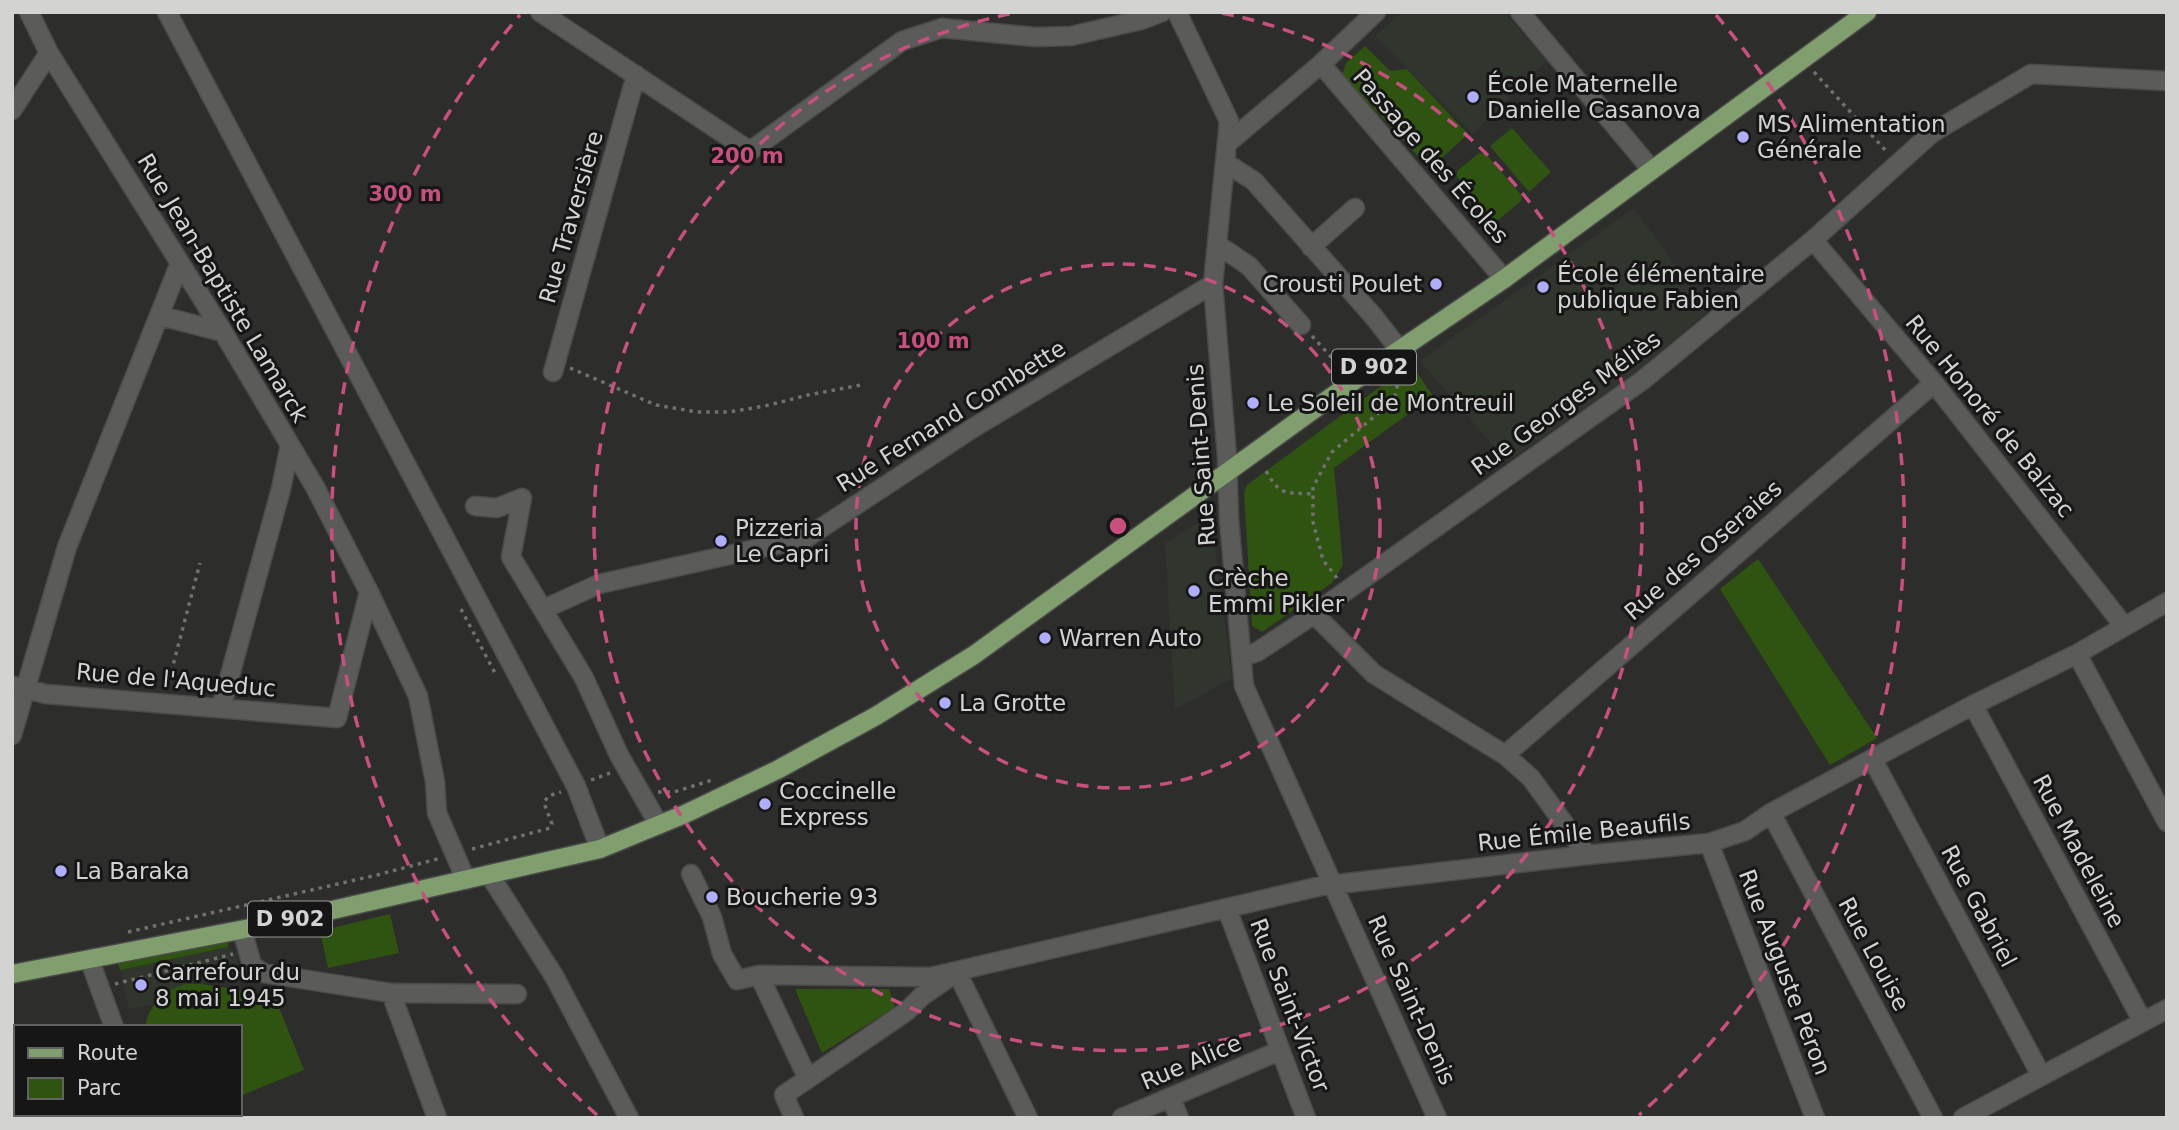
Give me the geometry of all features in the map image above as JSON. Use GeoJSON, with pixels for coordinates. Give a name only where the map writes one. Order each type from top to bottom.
{"type":"FeatureCollection","features":[{"type":"Feature","properties":{"kind":"main road","name":"D 902"},"geometry":{"type":"LineString","coordinates":[[12,974],[242,930],[600,849],[659,825],[776,770],[876,716],[974,655],[1352,382],[1504,278],[1867,12]]}},
{"type":"Feature","properties":{"kind":"street","name":"Rue Jean-Baptiste Lamarck"},"geometry":{"type":"LineString","coordinates":[[29,12],[48,53],[180,262],[315,487],[369,593],[418,696],[435,782],[437,813],[467,880]]}},
{"type":"Feature","properties":{"kind":"street"},"geometry":{"type":"LineString","coordinates":[[167,12],[576,786],[600,849]]}},
{"type":"Feature","properties":{"kind":"street"},"geometry":{"type":"LineString","coordinates":[[540,12],[750,151],[902,41],[942,28],[1035,37],[1071,36],[1134,16],[1162,12]]}},
{"type":"Feature","properties":{"kind":"street","name":"Rue Saint-Denis"},"geometry":{"type":"LineString","coordinates":[[1177,12],[1229,121],[1213,284],[1228,474],[1229,520],[1244,686],[1335,884],[1437,1118]]}},
{"type":"Feature","properties":{"kind":"street"},"geometry":{"type":"LineString","coordinates":[[1229,142],[1321,64],[1376,12]]}},
{"type":"Feature","properties":{"kind":"street"},"geometry":{"type":"LineString","coordinates":[[1520,12],[1651,169]]}},
{"type":"Feature","properties":{"kind":"street"},"geometry":{"type":"LineString","coordinates":[[12,110],[48,53]]}},
{"type":"Feature","properties":{"kind":"street","name":"Passage des Écoles"},"geometry":{"type":"LineString","coordinates":[[1321,64],[1504,278]]}},
{"type":"Feature","properties":{"kind":"street","name":"Rue Georges Méliès"},"geometry":{"type":"LineString","coordinates":[[1242,657],[1257,652],[1314,614],[1643,380],[1813,240],[1932,133],[2031,74],[2167,81]]}},
{"type":"Feature","properties":{"kind":"street","name":"Rue Traversière"},"geometry":{"type":"LineString","coordinates":[[555,367],[636,75]]}},
{"type":"Feature","properties":{"kind":"street"},"geometry":{"type":"LineString","coordinates":[[1226,163],[1254,181],[1402,347]]}},
{"type":"Feature","properties":{"kind":"street"},"geometry":{"type":"LineString","coordinates":[[1311,247],[1355,208]]}},
{"type":"Feature","properties":{"kind":"street","name":"Rue Honoré de Balzac"},"geometry":{"type":"LineString","coordinates":[[1813,240],[1934,383],[2124,626]]}},
{"type":"Feature","properties":{"kind":"street"},"geometry":{"type":"LineString","coordinates":[[1218,245],[1249,266],[1301,325]]}},
{"type":"Feature","properties":{"kind":"street"},"geometry":{"type":"LineString","coordinates":[[12,735],[18,688],[66,547],[161,316],[180,262]]}},
{"type":"Feature","properties":{"kind":"street","name":"Rue Fernand Combette"},"geometry":{"type":"LineString","coordinates":[[544,609],[599,584],[806,538],[973,429],[1213,284]]}},
{"type":"Feature","properties":{"kind":"street"},"geometry":{"type":"LineString","coordinates":[[161,316],[223,332]]}},
{"type":"Feature","properties":{"kind":"street","name":"Rue des Oseraies"},"geometry":{"type":"LineString","coordinates":[[1505,755],[1934,383]]}},
{"type":"Feature","properties":{"kind":"street"},"geometry":{"type":"LineString","coordinates":[[221,708],[281,489],[290,445]]}},
{"type":"Feature","properties":{"kind":"street"},"geometry":{"type":"LineString","coordinates":[[281,489],[315,487]]}},
{"type":"Feature","properties":{"kind":"street"},"geometry":{"type":"LineString","coordinates":[[475,506],[496,508],[522,498],[511,557],[584,678],[626,766],[659,825]]}},
{"type":"Feature","properties":{"kind":"street","name":"Rue de l'Aqueduc"},"geometry":{"type":"LineString","coordinates":[[18,688],[47,694],[337,718],[369,593]]}},
{"type":"Feature","properties":{"kind":"street","name":"Rue Émile Beaufils"},"geometry":{"type":"LineString","coordinates":[[691,874],[712,917],[722,954],[737,980],[759,975],[931,977],[1335,884],[1709,843],[1745,831],[1771,813],[2166,605]]}},
{"type":"Feature","properties":{"kind":"street"},"geometry":{"type":"LineString","coordinates":[[1314,614],[1374,674],[1505,755],[1531,778],[1587,855]]}},
{"type":"Feature","properties":{"kind":"street"},"geometry":{"type":"LineString","coordinates":[[2077,654],[2167,822]]}},
{"type":"Feature","properties":{"kind":"street","name":"Rue Madeleine"},"geometry":{"type":"LineString","coordinates":[[1973,705],[2143,1022]]}},
{"type":"Feature","properties":{"kind":"street","name":"Rue Gabriel"},"geometry":{"type":"LineString","coordinates":[[1873,760],[2041,1075]]}},
{"type":"Feature","properties":{"kind":"street","name":"Rue Louise"},"geometry":{"type":"LineString","coordinates":[[1771,813],[1933,1118]]}},
{"type":"Feature","properties":{"kind":"street","name":"Rue Auguste Péron"},"geometry":{"type":"LineString","coordinates":[[1709,843],[1815,1118]]}},
{"type":"Feature","properties":{"kind":"street"},"geometry":{"type":"LineString","coordinates":[[489,874],[554,976],[629,1118]]}},
{"type":"Feature","properties":{"kind":"street","name":"Rue Saint-Victor"},"geometry":{"type":"LineString","coordinates":[[1227,909],[1306,1118]]}},
{"type":"Feature","properties":{"kind":"street"},"geometry":{"type":"LineString","coordinates":[[242,930],[252,965],[263,973],[391,993],[517,994]]}},
{"type":"Feature","properties":{"kind":"street"},"geometry":{"type":"LineString","coordinates":[[90,961],[113,1025]]}},
{"type":"Feature","properties":{"kind":"street"},"geometry":{"type":"LineString","coordinates":[[957,972],[1028,1118]]}},
{"type":"Feature","properties":{"kind":"street","name":"Rue Émile Beaufils"},"geometry":{"type":"LineString","coordinates":[[794,1118],[784,1095],[907,1011],[922,996],[957,972]]}},
{"type":"Feature","properties":{"kind":"street"},"geometry":{"type":"LineString","coordinates":[[759,975],[808,1079]]}},
{"type":"Feature","properties":{"kind":"street"},"geometry":{"type":"LineString","coordinates":[[391,993],[437,1118]]}},
{"type":"Feature","properties":{"kind":"street"},"geometry":{"type":"LineString","coordinates":[[1963,1118],[2167,1009]]}},
{"type":"Feature","properties":{"kind":"street","name":"Rue Alice"},"geometry":{"type":"LineString","coordinates":[[1122,1118],[1279,1051]]}},
{"type":"Feature","properties":{"kind":"street"},"geometry":{"type":"LineString","coordinates":[[1171,1098],[1179,1118]]}},
{"type":"Feature","properties":{"kind":"path"},"geometry":{"type":"LineString","coordinates":[[1801,59],[1897,164]]}},
{"type":"Feature","properties":{"kind":"path"},"geometry":{"type":"LineString","coordinates":[[1301,325],[1334,358],[1352,382]]}},
{"type":"Feature","properties":{"kind":"path"},"geometry":{"type":"LineString","coordinates":[[1349,588],[1336,578],[1323,560],[1312,522],[1313,487],[1332,452],[1394,400],[1402,347]]}},
{"type":"Feature","properties":{"kind":"path"},"geometry":{"type":"LineString","coordinates":[[555,367],[656,405],[697,412],[729,412],[765,407],[808,394],[861,385]]}},
{"type":"Feature","properties":{"kind":"path"},"geometry":{"type":"LineString","coordinates":[[1266,471],[1275,487],[1285,492],[1313,494]]}},
{"type":"Feature","properties":{"kind":"path"},"geometry":{"type":"LineString","coordinates":[[163,704],[200,562]]}},
{"type":"Feature","properties":{"kind":"path"},"geometry":{"type":"LineString","coordinates":[[128,932],[377,875],[550,828],[552,824],[544,803],[548,796],[626,766]]}},
{"type":"Feature","properties":{"kind":"path"},"geometry":{"type":"LineString","coordinates":[[656,791],[674,792],[723,776]]}},
{"type":"Feature","properties":{"kind":"path"},"geometry":{"type":"LineString","coordinates":[[113,985],[237,953]]}},
{"type":"Feature","properties":{"kind":"shaded area","name":"École Maternelle Danielle Casanova"},"geometry":{"type":"Polygon","coordinates":[[[1402,12],[1503,12],[1547,60],[1473,134],[1375,36],[1402,12]]]}},
{"type":"Feature","properties":{"kind":"shaded area"},"geometry":{"type":"Polygon","coordinates":[[[1634,208],[1708,311],[1638,371],[1507,462],[1420,361],[1634,208]]]}},
{"type":"Feature","properties":{"kind":"shaded area","name":"Crèche Emmi Pikler"},"geometry":{"type":"Polygon","coordinates":[[[1211,514],[1232,679],[1175,709],[1165,543],[1211,514]]]}},
{"type":"Feature","properties":{"kind":"shaded area"},"geometry":{"type":"Polygon","coordinates":[[[228,947],[236,954],[239,974],[202,984],[191,983],[159,998],[154,1004],[129,1009],[120,970],[228,947]]]}},
{"type":"Feature","properties":{"kind":"green space"},"geometry":{"type":"Polygon","coordinates":[[[1365,46],[1390,71],[1407,69],[1468,134],[1430,169],[1342,75],[1346,63],[1365,46]]]}},
{"type":"Feature","properties":{"kind":"green space"},"geometry":{"type":"Polygon","coordinates":[[[1512,128],[1551,172],[1529,192],[1490,146],[1512,128]]]}},
{"type":"Feature","properties":{"kind":"green space"},"geometry":{"type":"Polygon","coordinates":[[[1479,153],[1486,154],[1522,196],[1521,201],[1498,220],[1493,219],[1457,177],[1457,171],[1479,153]]]}},
{"type":"Feature","properties":{"kind":"green space"},"geometry":{"type":"Polygon","coordinates":[[[1411,364],[1433,396],[1334,468],[1343,565],[1332,583],[1262,632],[1252,626],[1244,493],[1247,485],[1411,364]]]}},
{"type":"Feature","properties":{"kind":"green space"},"geometry":{"type":"Polygon","coordinates":[[[1758,559],[1877,738],[1830,765],[1720,589],[1758,559]]]}},
{"type":"Feature","properties":{"kind":"green space"},"geometry":{"type":"Polygon","coordinates":[[[390,914],[399,953],[328,968],[320,931],[390,914]]]}},
{"type":"Feature","properties":{"kind":"green space"},"geometry":{"type":"Polygon","coordinates":[[[227,939],[228,947],[120,970],[117,962],[227,939]]]}},
{"type":"Feature","properties":{"kind":"green space"},"geometry":{"type":"Polygon","coordinates":[[[186,984],[202,984],[274,995],[304,1070],[242,1095],[242,1025],[146,1025],[154,1005],[171,990],[186,984]]]}},
{"type":"Feature","properties":{"kind":"green space"},"geometry":{"type":"Polygon","coordinates":[[[795,989],[889,989],[895,1007],[822,1053],[795,989]]]}},
{"type":"Feature","properties":{"kind":"place","name":"École Maternelle Danielle Casanova"},"geometry":{"type":"Point","coordinates":[1473,97]}},
{"type":"Feature","properties":{"kind":"place","name":"MS Alimentation Générale"},"geometry":{"type":"Point","coordinates":[1743,137]}},
{"type":"Feature","properties":{"kind":"place","name":"Crousti Poulet"},"geometry":{"type":"Point","coordinates":[1436,284]}},
{"type":"Feature","properties":{"kind":"place","name":"École élémentaire publique Fabien"},"geometry":{"type":"Point","coordinates":[1543,287]}},
{"type":"Feature","properties":{"kind":"place","name":"Le Soleil de Montreuil"},"geometry":{"type":"Point","coordinates":[1253,403]}},
{"type":"Feature","properties":{"kind":"place","name":"Pizzeria Le Capri"},"geometry":{"type":"Point","coordinates":[721,541]}},
{"type":"Feature","properties":{"kind":"place","name":"Crèche Emmi Pikler"},"geometry":{"type":"Point","coordinates":[1194,591]}},
{"type":"Feature","properties":{"kind":"place","name":"Warren Auto"},"geometry":{"type":"Point","coordinates":[1045,638]}},
{"type":"Feature","properties":{"kind":"place","name":"La Grotte"},"geometry":{"type":"Point","coordinates":[945,703]}},
{"type":"Feature","properties":{"kind":"place","name":"Coccinelle Express"},"geometry":{"type":"Point","coordinates":[765,804]}},
{"type":"Feature","properties":{"kind":"place","name":"La Baraka"},"geometry":{"type":"Point","coordinates":[61,871]}},
{"type":"Feature","properties":{"kind":"place","name":"Boucherie 93"},"geometry":{"type":"Point","coordinates":[712,897]}},
{"type":"Feature","properties":{"kind":"place","name":"Carrefour du 8 mai 1945"},"geometry":{"type":"Point","coordinates":[141,985]}}]}
